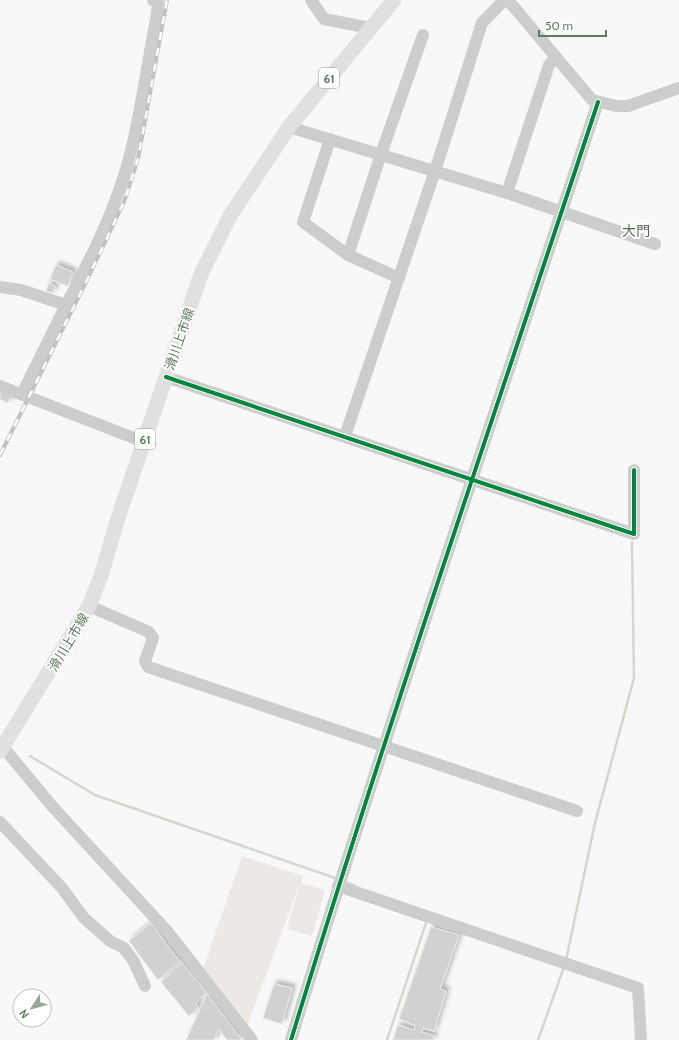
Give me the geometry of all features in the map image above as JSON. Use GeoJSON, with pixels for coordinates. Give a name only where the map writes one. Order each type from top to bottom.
{"type":"FeatureCollection","features":[{"type":"Feature","properties":{"kind":"main road","name":"滑川上市線"},"geometry":{"type":"LineString","coordinates":[[1,749],[89,606],[101,576],[117,521],[201,274],[209,257],[244,193],[289,127],[394,0]]}},
{"type":"Feature","properties":{"kind":"street"},"geometry":{"type":"LineString","coordinates":[[22,394],[92,255],[120,187],[131,152],[158,3],[153,0]]}},
{"type":"Feature","properties":{"kind":"street"},"geometry":{"type":"LineString","coordinates":[[311,0],[324,19],[370,28]]}},
{"type":"Feature","properties":{"kind":"street"},"geometry":{"type":"LineString","coordinates":[[345,436],[435,171],[482,23],[504,0]]}},
{"type":"Feature","properties":{"kind":"street"},"geometry":{"type":"LineString","coordinates":[[508,0],[589,97],[598,102],[616,106],[628,106],[679,88]]}},
{"type":"Feature","properties":{"kind":"street"},"geometry":{"type":"LineString","coordinates":[[348,255],[381,154],[423,35]]}},
{"type":"Feature","properties":{"kind":"street"},"geometry":{"type":"LineString","coordinates":[[507,193],[549,65],[556,57]]}},
{"type":"Feature","properties":{"kind":"street"},"geometry":{"type":"LineString","coordinates":[[291,1040],[383,746],[598,102]]}},
{"type":"Feature","properties":{"kind":"street"},"geometry":{"type":"LineString","coordinates":[[289,127],[507,193],[655,244]]}},
{"type":"Feature","properties":{"kind":"street"},"geometry":{"type":"LineString","coordinates":[[330,139],[303,222],[348,255],[399,278]]}},
{"type":"Feature","properties":{"kind":"street"},"geometry":{"type":"LineString","coordinates":[[0,287],[21,290],[66,305]]}},
{"type":"Feature","properties":{"kind":"street"},"geometry":{"type":"LineString","coordinates":[[166,377],[634,534],[634,470]]}},
{"type":"Feature","properties":{"kind":"street"},"geometry":{"type":"LineString","coordinates":[[0,386],[144,442]]}},
{"type":"Feature","properties":{"kind":"street"},"geometry":{"type":"LineString","coordinates":[[89,606],[149,632],[153,638],[145,661],[148,667],[577,812]]}},
{"type":"Feature","properties":{"kind":"street"},"geometry":{"type":"LineString","coordinates":[[1,749],[167,931],[252,1040]]}},
{"type":"Feature","properties":{"kind":"street"},"geometry":{"type":"LineString","coordinates":[[0,822],[62,888],[84,918],[110,941],[124,948],[134,962],[145,986]]}},
{"type":"Feature","properties":{"kind":"street"},"geometry":{"type":"LineString","coordinates":[[338,886],[638,988],[641,1040]]}},
{"type":"Feature","properties":{"kind":"shaded area"},"geometry":{"type":"Polygon","coordinates":[[[242,856],[303,876],[301,883],[325,890],[312,936],[287,929],[299,886],[247,1026],[203,969],[242,856]]]}},
{"type":"Feature","properties":{"kind":"building"},"geometry":{"type":"Polygon","coordinates":[[[56,265],[73,272],[68,286],[50,279],[56,265]]]}},
{"type":"Feature","properties":{"kind":"building"},"geometry":{"type":"Polygon","coordinates":[[[49,283],[55,286],[53,293],[46,291],[49,283]]]}},
{"type":"Feature","properties":{"kind":"building"},"geometry":{"type":"Polygon","coordinates":[[[0,389],[12,395],[8,403],[0,399],[0,389]]]}},
{"type":"Feature","properties":{"kind":"building"},"geometry":{"type":"Polygon","coordinates":[[[151,923],[180,962],[158,980],[129,941],[151,923]]]}},
{"type":"Feature","properties":{"kind":"building"},"geometry":{"type":"Polygon","coordinates":[[[431,927],[459,935],[440,989],[446,991],[434,1031],[423,1028],[422,1032],[434,1036],[433,1040],[393,1040],[398,1025],[414,1030],[415,1025],[399,1019],[431,927]]]}},
{"type":"Feature","properties":{"kind":"building"},"geometry":{"type":"Polygon","coordinates":[[[182,963],[206,992],[196,1003],[198,1008],[189,1016],[161,982],[182,963]]]}},
{"type":"Feature","properties":{"kind":"building"},"geometry":{"type":"Polygon","coordinates":[[[274,984],[292,988],[282,1024],[263,1018],[274,984]]]}},
{"type":"Feature","properties":{"kind":"building"},"geometry":{"type":"Polygon","coordinates":[[[207,994],[242,1040],[227,1040],[219,1029],[214,1040],[186,1040],[207,994]]]}},
{"type":"Feature","properties":{"kind":"waterway"},"geometry":{"type":"LineString","coordinates":[[566,960],[595,823],[634,678],[632,542]]}},
{"type":"Feature","properties":{"kind":"waterway"},"geometry":{"type":"LineString","coordinates":[[30,756],[95,795],[338,879]]}},
{"type":"Feature","properties":{"kind":"waterway"},"geometry":{"type":"LineString","coordinates":[[344,882],[354,885]]}},
{"type":"Feature","properties":{"kind":"waterway"},"geometry":{"type":"LineString","coordinates":[[387,1040],[427,920]]}},
{"type":"Feature","properties":{"kind":"waterway"},"geometry":{"type":"LineString","coordinates":[[538,1040],[564,967]]}},
{"type":"Feature","properties":{"kind":"railway"},"geometry":{"type":"LineString","coordinates":[[0,455],[124,202],[138,159],[167,0]]}},
{"type":"Feature","properties":{"kind":"cycle path"},"geometry":{"type":"LineString","coordinates":[[291,1040],[403,687],[598,102]]}},
{"type":"Feature","properties":{"kind":"cycle path"},"geometry":{"type":"LineString","coordinates":[[166,377],[634,534],[634,470]]}},
{"type":"Feature","properties":{"kind":"district","name":"大門"},"geometry":{"type":"Point","coordinates":[636,231]}}]}
